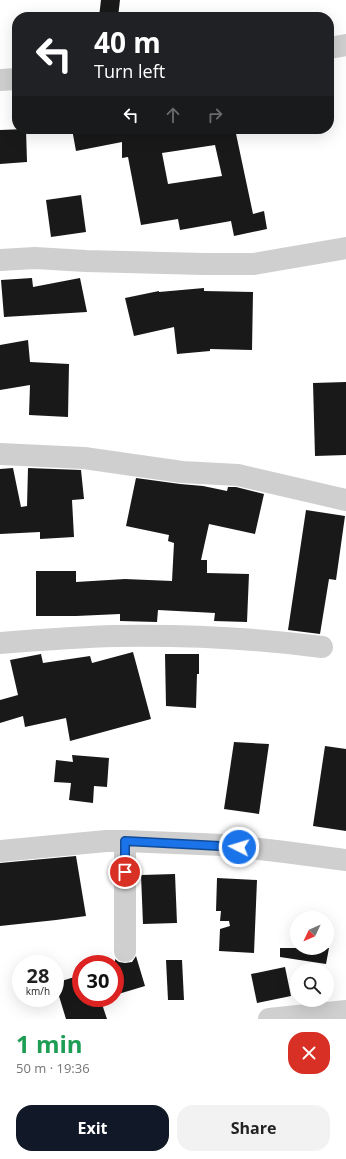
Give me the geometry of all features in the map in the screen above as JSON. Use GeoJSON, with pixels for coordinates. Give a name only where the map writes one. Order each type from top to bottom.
{"type":"FeatureCollection","features":[{"type":"Feature","properties":{"kind":"street"},"geometry":{"type":"LineString","coordinates":[[334,47],[346,45]]}},
{"type":"Feature","properties":{"kind":"street"},"geometry":{"type":"LineString","coordinates":[[0,80],[12,79]]}},
{"type":"Feature","properties":{"kind":"street"},"geometry":{"type":"LineString","coordinates":[[0,260],[35,258],[86,261],[254,264],[346,248]]}},
{"type":"Feature","properties":{"kind":"street"},"geometry":{"type":"LineString","coordinates":[[0,454],[84,458],[182,472],[238,475],[346,500]]}},
{"type":"Feature","properties":{"kind":"street"},"geometry":{"type":"LineString","coordinates":[[0,643],[115,636],[197,637],[285,642],[322,647]]}},
{"type":"Feature","properties":{"kind":"street"},"geometry":{"type":"LineString","coordinates":[[0,851],[106,841],[125,841],[224,845],[346,860]]}},
{"type":"Feature","properties":{"kind":"street"},"geometry":{"type":"LineString","coordinates":[[125,841],[125,951]]}},
{"type":"Feature","properties":{"kind":"street"},"geometry":{"type":"LineString","coordinates":[[269,1019],[346,1011]]}},
{"type":"Feature","properties":{"kind":"building"},"geometry":{"type":"Polygon","coordinates":[[[101,0],[120,0],[119,12],[100,12],[101,0]]]}},
{"type":"Feature","properties":{"kind":"building"},"geometry":{"type":"Polygon","coordinates":[[[0,130],[12,130],[12,134],[26,134],[27,162],[0,164],[0,130]]]}},
{"type":"Feature","properties":{"kind":"building"},"geometry":{"type":"Polygon","coordinates":[[[73,134],[236,134],[253,214],[264,211],[267,229],[234,236],[231,221],[180,230],[178,219],[141,225],[128,157],[122,158],[122,142],[76,151],[73,134]],[[215,145],[162,153],[168,184],[222,176],[215,145]]]}},
{"type":"Feature","properties":{"kind":"building"},"geometry":{"type":"Polygon","coordinates":[[[81,195],[86,232],[51,237],[46,200],[81,195]]]}},
{"type":"Feature","properties":{"kind":"building"},"geometry":{"type":"Polygon","coordinates":[[[32,278],[33,287],[80,278],[87,312],[4,317],[1,280],[32,278]]]}},
{"type":"Feature","properties":{"kind":"building"},"geometry":{"type":"Polygon","coordinates":[[[204,288],[204,291],[253,292],[252,350],[210,349],[210,351],[177,354],[174,327],[134,336],[125,298],[159,291],[204,288]]]}},
{"type":"Feature","properties":{"kind":"building"},"geometry":{"type":"Polygon","coordinates":[[[28,340],[30,362],[69,364],[68,417],[29,415],[30,385],[0,390],[0,345],[28,340]]]}},
{"type":"Feature","properties":{"kind":"building"},"geometry":{"type":"Polygon","coordinates":[[[346,382],[346,455],[315,456],[313,383],[346,382]]]}},
{"type":"Feature","properties":{"kind":"building"},"geometry":{"type":"Polygon","coordinates":[[[13,468],[21,507],[27,506],[28,468],[81,470],[84,499],[72,500],[74,537],[40,539],[40,532],[0,534],[0,469],[13,468]]]}},
{"type":"Feature","properties":{"kind":"building"},"geometry":{"type":"Polygon","coordinates":[[[136,478],[203,486],[227,491],[228,487],[236,487],[264,494],[255,534],[209,524],[201,560],[207,560],[207,573],[249,574],[247,622],[214,621],[215,613],[158,610],[157,622],[120,621],[120,614],[36,616],[36,571],[76,571],[76,582],[125,579],[172,581],[174,543],[168,541],[169,535],[126,526],[136,478]]]}},
{"type":"Feature","properties":{"kind":"building"},"geometry":{"type":"Polygon","coordinates":[[[306,510],[345,516],[336,580],[329,579],[320,634],[288,630],[306,510]]]}},
{"type":"Feature","properties":{"kind":"building"},"geometry":{"type":"Polygon","coordinates":[[[133,652],[151,719],[70,741],[66,718],[25,727],[23,716],[0,723],[0,700],[18,695],[10,660],[41,654],[43,663],[90,656],[92,663],[133,652]]]}},
{"type":"Feature","properties":{"kind":"building"},"geometry":{"type":"Polygon","coordinates":[[[165,654],[199,654],[196,708],[166,706],[165,654]]]}},
{"type":"Feature","properties":{"kind":"building"},"geometry":{"type":"Polygon","coordinates":[[[234,742],[269,744],[259,814],[224,809],[234,742]]]}},
{"type":"Feature","properties":{"kind":"building"},"geometry":{"type":"Polygon","coordinates":[[[325,746],[346,749],[346,831],[313,826],[325,746]]]}},
{"type":"Feature","properties":{"kind":"building"},"geometry":{"type":"Polygon","coordinates":[[[72,755],[109,758],[107,787],[94,786],[93,803],[69,800],[71,783],[54,782],[56,760],[73,762],[72,755]]]}},
{"type":"Feature","properties":{"kind":"building"},"geometry":{"type":"Polygon","coordinates":[[[76,856],[86,916],[0,926],[0,863],[76,856]]]}},
{"type":"Feature","properties":{"kind":"building"},"geometry":{"type":"Polygon","coordinates":[[[175,874],[177,923],[143,924],[141,875],[175,874]]]}},
{"type":"Feature","properties":{"kind":"building"},"geometry":{"type":"Polygon","coordinates":[[[217,878],[257,880],[254,953],[219,951],[220,929],[230,926],[229,921],[220,921],[221,911],[216,911],[217,878]]]}},
{"type":"Feature","properties":{"kind":"building"},"geometry":{"type":"Polygon","coordinates":[[[280,948],[290,948],[290,955],[328,955],[326,963],[280,957],[280,948]]]}},
{"type":"Feature","properties":{"kind":"building"},"geometry":{"type":"Polygon","coordinates":[[[136,956],[145,986],[124,992],[124,963],[132,962],[136,956]]]}},
{"type":"Feature","properties":{"kind":"building"},"geometry":{"type":"Polygon","coordinates":[[[166,960],[182,960],[184,1000],[168,1000],[166,960]]]}},
{"type":"Feature","properties":{"kind":"building"},"geometry":{"type":"Polygon","coordinates":[[[285,967],[290,996],[257,1003],[251,974],[285,967]]]}},
{"type":"Feature","properties":{"kind":"building"},"geometry":{"type":"Polygon","coordinates":[[[72,978],[72,1007],[103,1007],[107,1019],[66,1019],[62,1007],[64,1007],[64,980],[72,978]]]}},
{"type":"Feature","properties":{"kind":"route"},"geometry":{"type":"LineString","coordinates":[[125,872],[125,841],[224,845],[239,847]]}}]}
